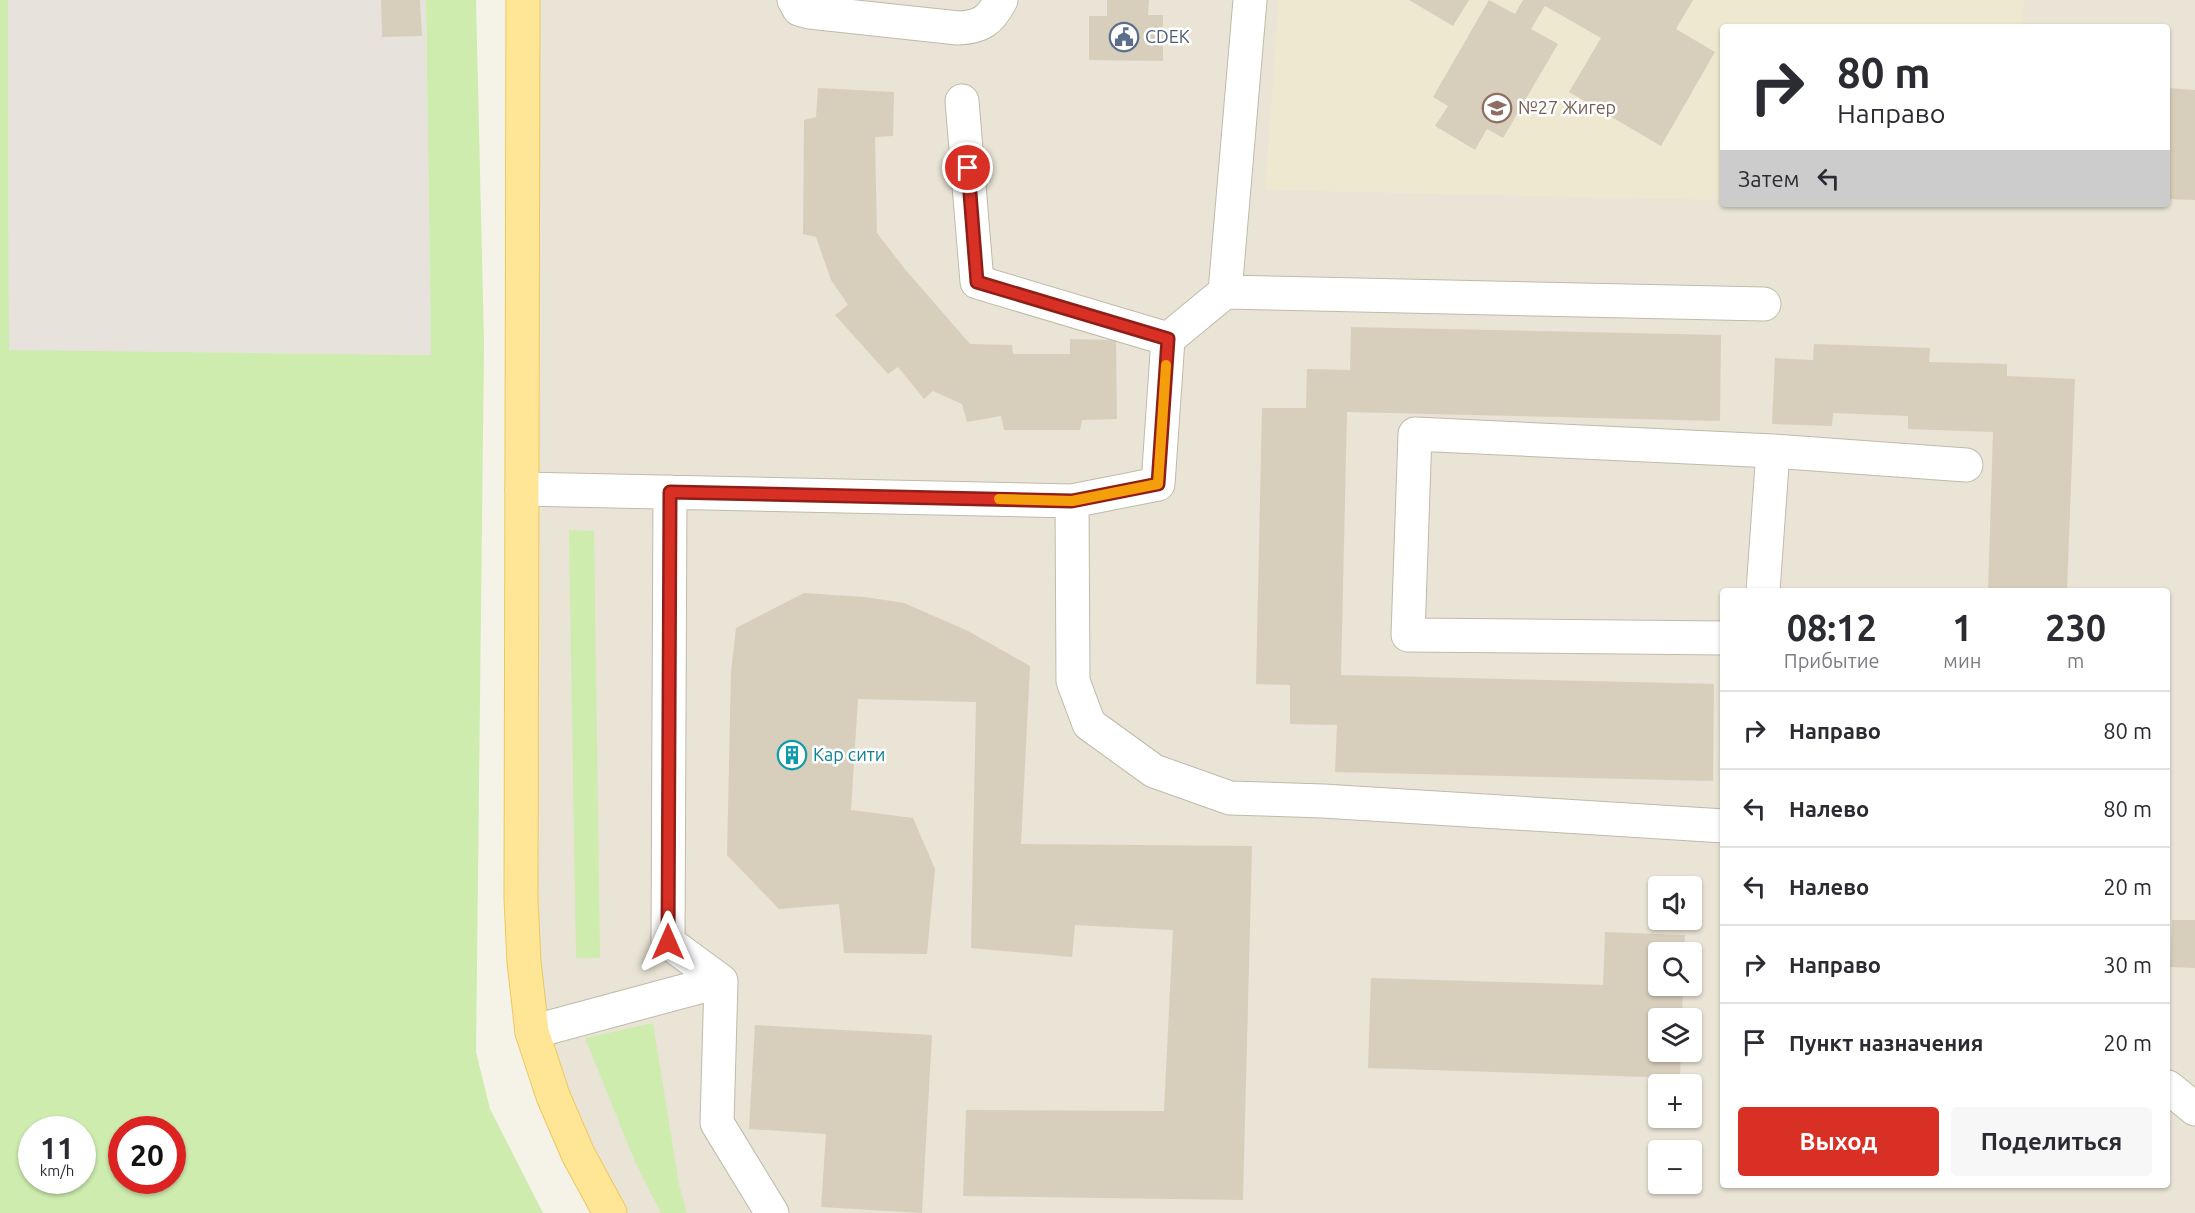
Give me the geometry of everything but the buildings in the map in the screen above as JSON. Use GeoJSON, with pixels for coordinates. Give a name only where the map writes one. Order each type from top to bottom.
{"type":"FeatureCollection","features":[{"type":"Feature","properties":{"kind":"main road"},"geometry":{"type":"LineString","coordinates":[[523,0],[521,899],[524,962],[532,1032],[553,1096],[578,1154],[610,1213]]}},
{"type":"Feature","properties":{"kind":"lane"},"geometry":{"type":"LineString","coordinates":[[794,0],[799,9],[810,12],[958,28],[977,27],[994,13],[1001,0]]}},
{"type":"Feature","properties":{"kind":"lane"},"geometry":{"type":"LineString","coordinates":[[1225,292],[1250,0]]}},
{"type":"Feature","properties":{"kind":"lane"},"geometry":{"type":"LineString","coordinates":[[962,100],[977,282],[1168,339]]}},
{"type":"Feature","properties":{"kind":"lane"},"geometry":{"type":"LineString","coordinates":[[522,489],[1072,501],[1158,484],[1168,339],[1225,292],[1764,304]]}},
{"type":"Feature","properties":{"kind":"lane"},"geometry":{"type":"LineString","coordinates":[[1720,638],[1408,635],[1415,434],[1773,451],[1965,465]]}},
{"type":"Feature","properties":{"kind":"lane"},"geometry":{"type":"LineString","coordinates":[[1762,588],[1773,451]]}},
{"type":"Feature","properties":{"kind":"lane"},"geometry":{"type":"LineString","coordinates":[[670,492],[668,942],[721,981]]}},
{"type":"Feature","properties":{"kind":"lane"},"geometry":{"type":"LineString","coordinates":[[1072,501],[1073,681],[1089,724],[1155,771],[1230,798],[1323,801],[1720,826]]}},
{"type":"Feature","properties":{"kind":"lane"},"geometry":{"type":"LineString","coordinates":[[532,1032],[721,981]]}},
{"type":"Feature","properties":{"kind":"lane"},"geometry":{"type":"LineString","coordinates":[[721,981],[717,1123],[772,1213]]}},
{"type":"Feature","properties":{"kind":"lane"},"geometry":{"type":"LineString","coordinates":[[2170,1089],[2195,1109]]}},
{"type":"Feature","properties":{"kind":"shaded area"},"geometry":{"type":"Polygon","coordinates":[[[8,0],[426,0],[431,355],[9,351],[8,0]]]}},
{"type":"Feature","properties":{"kind":"shaded area"},"geometry":{"type":"Polygon","coordinates":[[[523,0],[2195,0],[2195,1213],[610,1213],[532,1032],[523,0]]]}},
{"type":"Feature","properties":{"kind":"shaded area","name":"№27 Жигер"},"geometry":{"type":"Polygon","coordinates":[[[1279,0],[2024,0],[2022,24],[1720,24],[1720,200],[1265,190],[1279,0]]]}},
{"type":"Feature","properties":{"kind":"green space"},"geometry":{"type":"Polygon","coordinates":[[[0,0],[8,0],[9,350],[431,355],[426,0],[476,0],[484,344],[476,1052],[490,1109],[543,1213],[0,1213],[0,0]]]}},
{"type":"Feature","properties":{"kind":"green space"},"geometry":{"type":"Polygon","coordinates":[[[569,530],[594,531],[600,958],[576,958],[569,530]]]}},
{"type":"Feature","properties":{"kind":"green space"},"geometry":{"type":"Polygon","coordinates":[[[653,1023],[679,1185],[687,1213],[661,1213],[636,1164],[585,1038],[653,1023]]]}},
{"type":"Feature","properties":{"kind":"slow traffic"},"geometry":{"type":"LineString","coordinates":[[999,499],[1072,501],[1158,484],[1166,365]]}},
{"type":"Feature","properties":{"kind":"place","name":"CDEK"},"geometry":{"type":"Point","coordinates":[1124,37]}},
{"type":"Feature","properties":{"kind":"place","name":"№27 Жигер"},"geometry":{"type":"Point","coordinates":[1497,108]}},
{"type":"Feature","properties":{"kind":"place","name":"Кар сити"},"geometry":{"type":"Point","coordinates":[792,755]}},
{"type":"Feature","properties":{"kind":"route"},"geometry":{"type":"LineString","coordinates":[[668,942],[670,492],[1072,501],[1158,484],[1168,339],[977,282],[968,168]]}}]}
